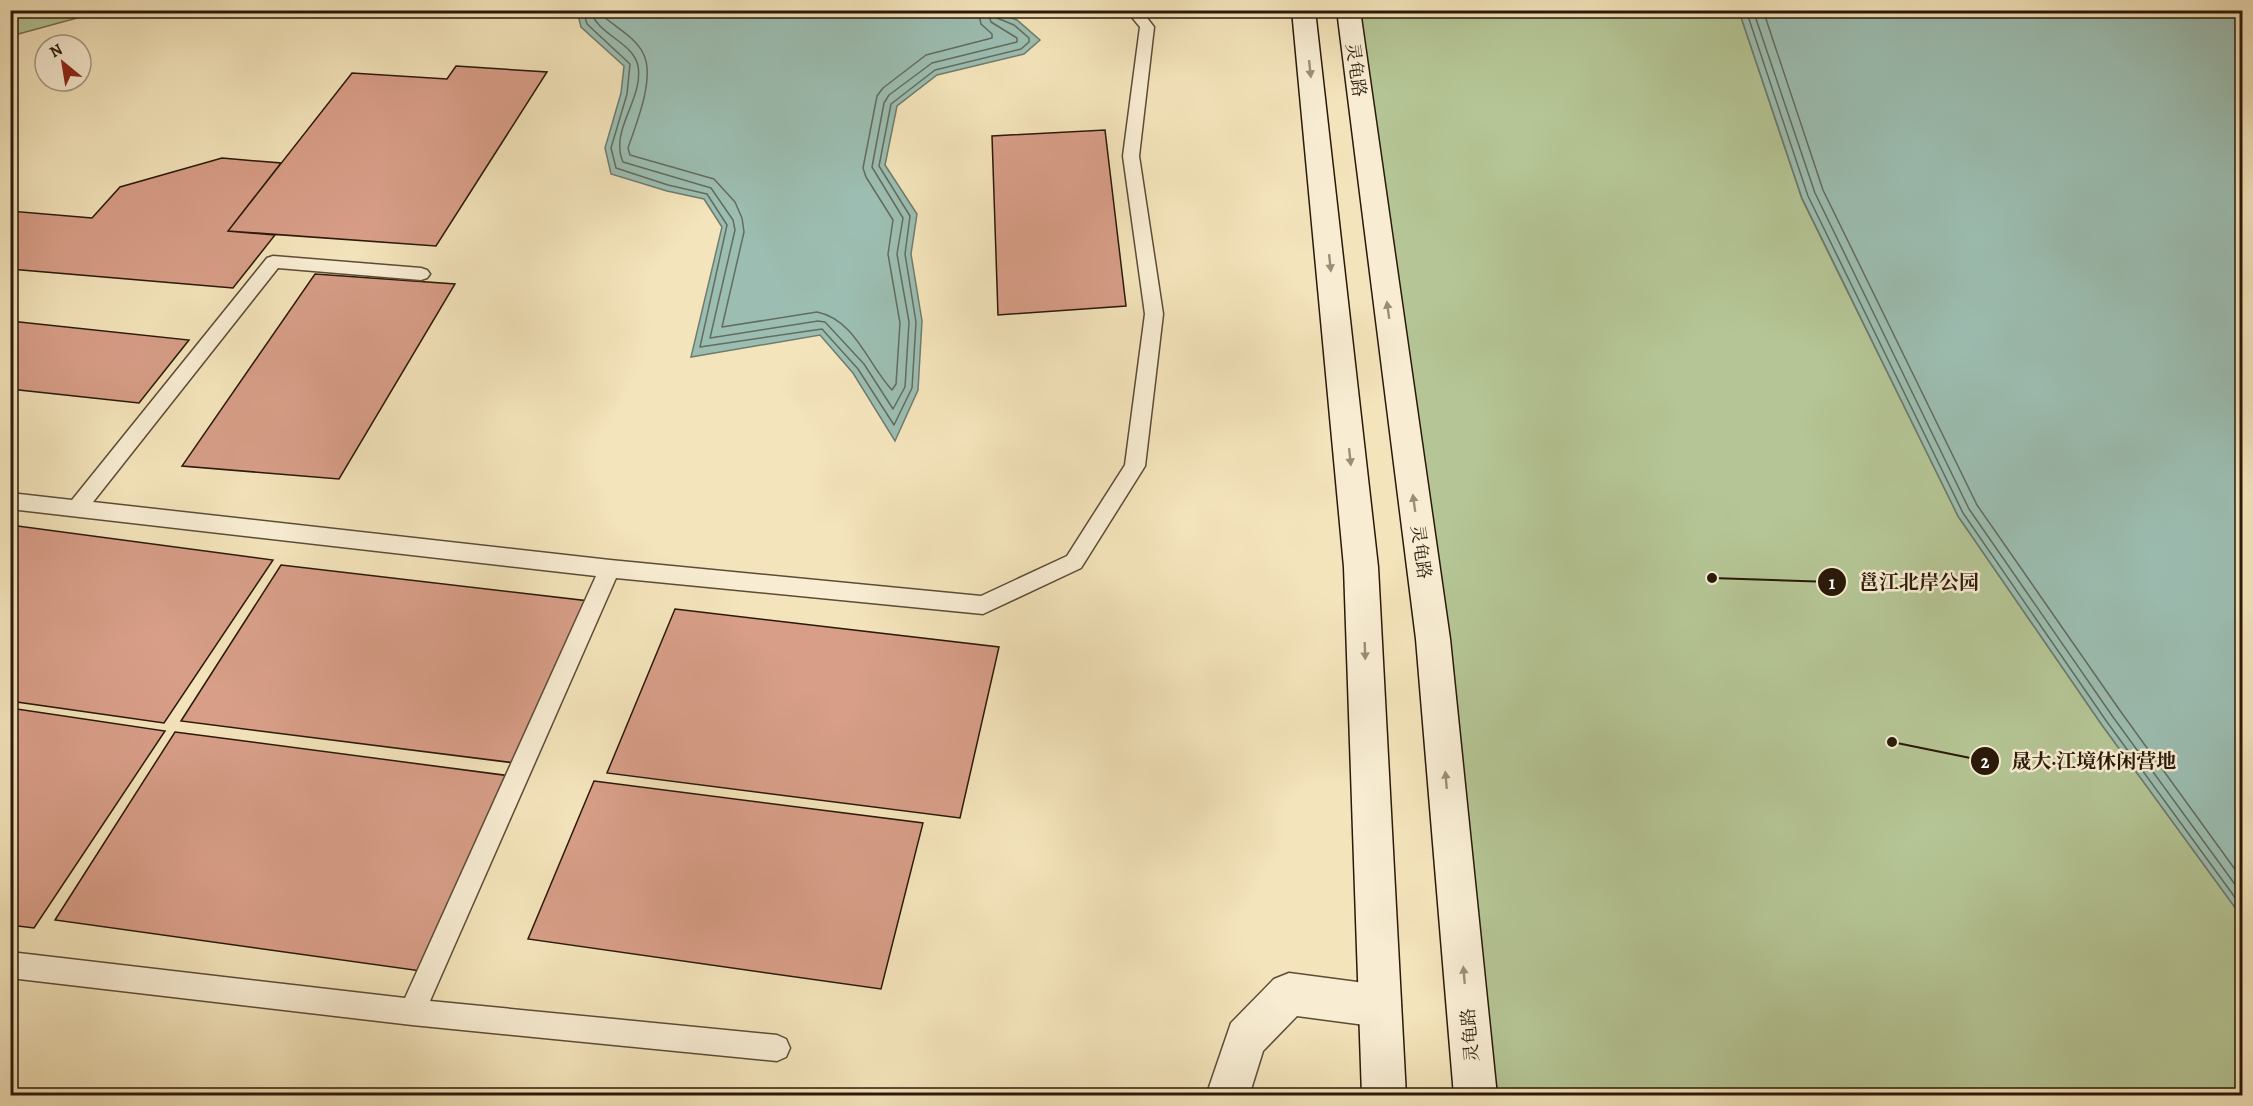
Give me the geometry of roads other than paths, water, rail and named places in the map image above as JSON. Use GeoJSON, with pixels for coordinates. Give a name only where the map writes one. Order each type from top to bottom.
{"type":"FeatureCollection","features":[{"type":"Feature","properties":{"kind":"main road"},"geometry":{"type":"LineString","coordinates":[[1303,10],[1361,567],[1384,1095]]}},
{"type":"Feature","properties":{"kind":"main road","name":"灵龟路"},"geometry":{"type":"LineString","coordinates":[[1348,10],[1432,639],[1476,1095]]}},
{"type":"Feature","properties":{"kind":"main road"},"geometry":{"type":"LineString","coordinates":[[1227,1095],[1246,1038],[1289,994],[1380,1006]]}},
{"type":"Feature","properties":{"kind":"lane"},"geometry":{"type":"LineString","coordinates":[[10,501],[610,569],[983,605],[1074,562],[1135,466],[1154,314],[1131,156],[1147,27],[1133,10]]}},
{"type":"Feature","properties":{"kind":"lane"},"geometry":{"type":"LineString","coordinates":[[76,509],[273,262],[420,273]]}},
{"type":"Feature","properties":{"kind":"lane"},"geometry":{"type":"LineString","coordinates":[[412,1011],[610,569]]}},
{"type":"Feature","properties":{"kind":"lane"},"geometry":{"type":"LineString","coordinates":[[10,965],[412,1011],[777,1048]]}},
{"type":"Feature","properties":{"kind":"water"},"geometry":{"type":"Polygon","coordinates":[[[577,11],[994,11],[1017,20],[1040,40],[1024,54],[937,75],[897,106],[885,165],[917,214],[911,254],[922,321],[918,390],[895,441],[853,373],[820,335],[691,357],[722,227],[704,199],[667,191],[611,174],[605,148],[621,93],[624,66],[581,27],[577,11]]]}},
{"type":"Feature","properties":{"kind":"water"},"geometry":{"type":"Polygon","coordinates":[[[1739,11],[2242,11],[2242,917],[2102,725],[1958,516],[1802,198],[1739,11]]]}},
{"type":"Feature","properties":{"kind":"place","name":"邕江北岸公园"},"geometry":{"type":"Point","coordinates":[1712,578]}},
{"type":"Feature","properties":{"kind":"place","name":"晟大·江境休闲营地"},"geometry":{"type":"Point","coordinates":[1892,742]}}]}
